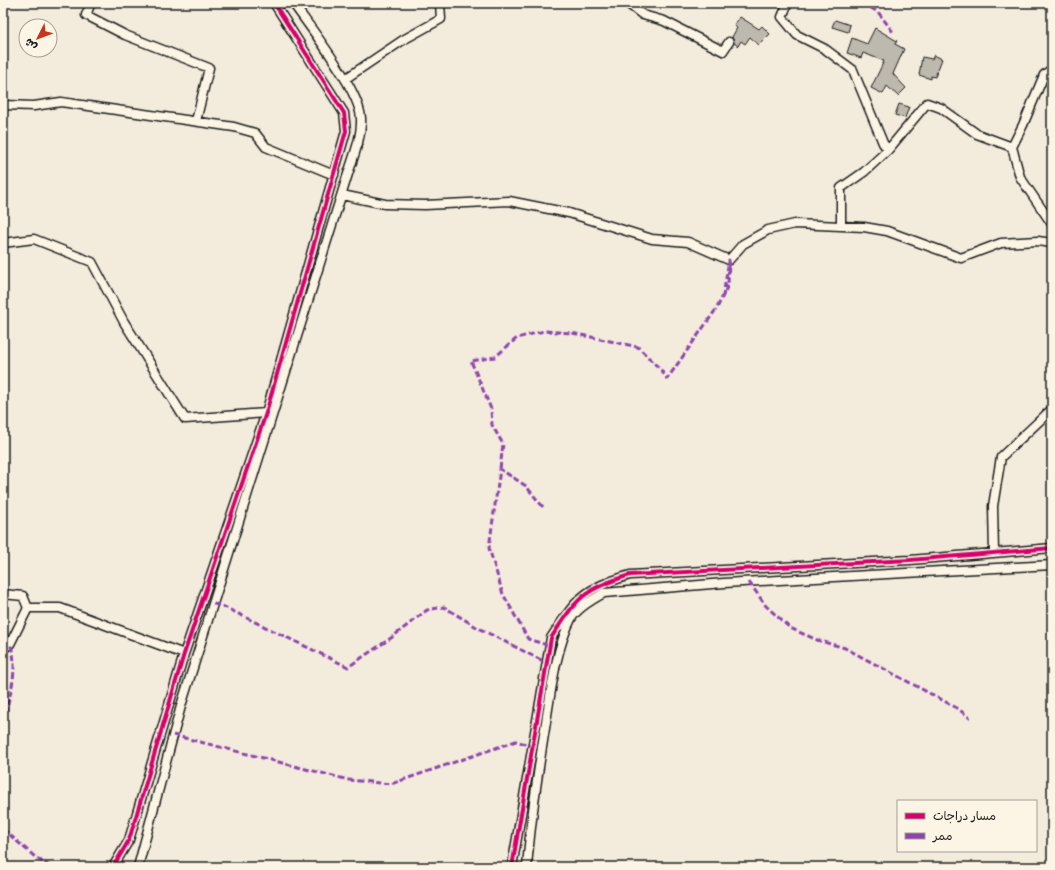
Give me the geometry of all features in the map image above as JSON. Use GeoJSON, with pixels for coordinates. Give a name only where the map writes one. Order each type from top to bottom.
{"type":"FeatureCollection","features":[{"type":"Feature","properties":{"kind":"street"},"geometry":{"type":"LineString","coordinates":[[91,3],[86,15],[125,35],[209,68],[196,121]]}},
{"type":"Feature","properties":{"kind":"street"},"geometry":{"type":"LineString","coordinates":[[113,867],[129,840],[184,654],[266,413],[346,131],[344,113],[274,3]]}},
{"type":"Feature","properties":{"kind":"street"},"geometry":{"type":"LineString","coordinates":[[138,867],[181,706],[342,195],[360,132],[361,118],[358,101],[345,79],[293,3]]}},
{"type":"Feature","properties":{"kind":"street"},"geometry":{"type":"LineString","coordinates":[[345,79],[403,40],[441,19],[440,3]]}},
{"type":"Feature","properties":{"kind":"street"},"geometry":{"type":"LineString","coordinates":[[628,3],[643,15],[664,21],[723,51],[729,42]]}},
{"type":"Feature","properties":{"kind":"street"},"geometry":{"type":"LineString","coordinates":[[788,3],[782,17],[797,35],[825,49],[853,70],[883,143],[888,150]]}},
{"type":"Feature","properties":{"kind":"street"},"geometry":{"type":"LineString","coordinates":[[1052,70],[1044,75],[1012,147],[1020,177],[1052,224]]}},
{"type":"Feature","properties":{"kind":"street"},"geometry":{"type":"LineString","coordinates":[[3,105],[34,106],[61,102],[234,127],[255,133],[266,147],[334,175]]}},
{"type":"Feature","properties":{"kind":"street"},"geometry":{"type":"LineString","coordinates":[[841,226],[840,188],[864,172],[888,150],[927,103],[941,108],[977,134],[1012,147]]}},
{"type":"Feature","properties":{"kind":"street"},"geometry":{"type":"LineString","coordinates":[[342,195],[385,204],[425,205],[509,201],[569,213],[652,238],[688,242],[730,260],[743,244],[768,230],[795,224],[864,227],[887,231],[961,258],[1001,243],[1038,241],[1052,244]]}},
{"type":"Feature","properties":{"kind":"street"},"geometry":{"type":"LineString","coordinates":[[3,243],[34,239],[92,262],[124,322],[185,419],[266,413]]}},
{"type":"Feature","properties":{"kind":"street"},"geometry":{"type":"LineString","coordinates":[[994,553],[993,506],[1001,457],[1052,408]]}},
{"type":"Feature","properties":{"kind":"street"},"geometry":{"type":"LineString","coordinates":[[512,867],[551,638],[570,608],[585,593],[605,582],[630,575],[910,560],[1052,548]]}},
{"type":"Feature","properties":{"kind":"street"},"geometry":{"type":"LineString","coordinates":[[527,867],[531,814],[550,695],[563,639],[572,618],[589,602],[604,592],[724,583],[1052,565]]}},
{"type":"Feature","properties":{"kind":"street"},"geometry":{"type":"LineString","coordinates":[[3,594],[23,596],[28,608],[10,644],[3,649]]}},
{"type":"Feature","properties":{"kind":"street"},"geometry":{"type":"LineString","coordinates":[[28,608],[60,608],[184,654]]}},
{"type":"Feature","properties":{"kind":"building"},"geometry":{"type":"Polygon","coordinates":[[[740,17],[759,29],[762,26],[770,34],[759,45],[750,37],[745,44],[741,41],[738,46],[734,43],[732,37],[737,28],[734,25],[740,17]]]}},
{"type":"Feature","properties":{"kind":"building"},"geometry":{"type":"Polygon","coordinates":[[[835,20],[850,25],[848,32],[832,27],[835,20]]]}},
{"type":"Feature","properties":{"kind":"building"},"geometry":{"type":"Polygon","coordinates":[[[875,28],[897,41],[895,44],[904,49],[893,74],[906,88],[898,96],[887,86],[883,94],[871,88],[884,61],[863,53],[861,58],[847,53],[852,38],[867,44],[875,28]]]}},
{"type":"Feature","properties":{"kind":"building"},"geometry":{"type":"Polygon","coordinates":[[[934,55],[942,59],[935,77],[931,76],[931,79],[919,75],[922,57],[932,59],[934,55]]]}},
{"type":"Feature","properties":{"kind":"building"},"geometry":{"type":"Polygon","coordinates":[[[899,104],[909,107],[905,118],[895,115],[899,104]]]}},
{"type":"Feature","properties":{"kind":"marked path"},"geometry":{"type":"LineString","coordinates":[[863,3],[878,12],[893,32]]}},
{"type":"Feature","properties":{"kind":"marked path"},"geometry":{"type":"LineString","coordinates":[[500,469],[503,444],[492,425],[491,409],[471,361],[495,357],[517,338],[544,331],[572,333],[638,347],[661,370],[667,379],[717,308],[728,285],[729,260],[723,296]]}},
{"type":"Feature","properties":{"kind":"marked path"},"geometry":{"type":"LineString","coordinates":[[543,507],[526,486],[500,469],[489,548],[503,594],[528,639],[550,646]]}},
{"type":"Feature","properties":{"kind":"marked path"},"geometry":{"type":"LineString","coordinates":[[749,582],[766,606],[790,628],[817,640],[845,648],[957,708],[970,718]]}},
{"type":"Feature","properties":{"kind":"marked path"},"geometry":{"type":"LineString","coordinates":[[213,604],[220,605],[348,667],[391,638],[427,610],[444,607],[478,628],[547,663]]}},
{"type":"Feature","properties":{"kind":"marked path"},"geometry":{"type":"LineString","coordinates":[[3,722],[14,673],[13,653],[10,644]]}},
{"type":"Feature","properties":{"kind":"marked path"},"geometry":{"type":"LineString","coordinates":[[173,735],[349,780],[391,784],[516,741],[532,746]]}},
{"type":"Feature","properties":{"kind":"marked path"},"geometry":{"type":"LineString","coordinates":[[3,829],[35,857],[51,867]]}},
{"type":"Feature","properties":{"kind":"cycle path"},"geometry":{"type":"LineString","coordinates":[[113,867],[129,840],[184,654],[266,413],[346,131],[344,113],[274,3]]}},
{"type":"Feature","properties":{"kind":"cycle path"},"geometry":{"type":"LineString","coordinates":[[512,867],[551,638],[575,604],[601,585],[630,575],[910,560],[1052,548]]}}]}
